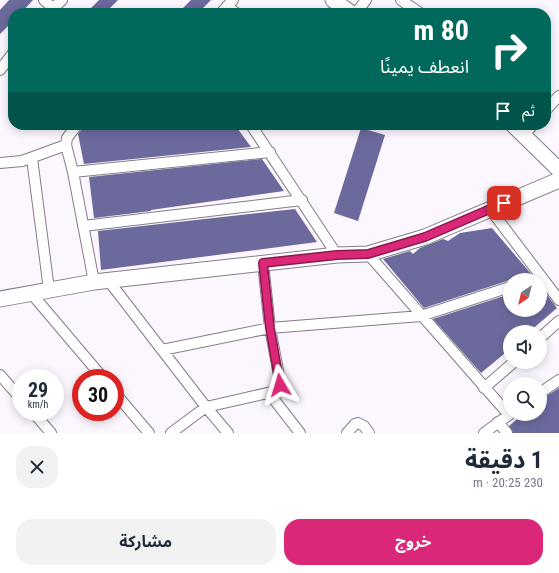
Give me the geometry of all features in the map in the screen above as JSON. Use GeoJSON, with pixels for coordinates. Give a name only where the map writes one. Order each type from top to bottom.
{"type":"FeatureCollection","features":[{"type":"Feature","properties":{"kind":"street"},"geometry":{"type":"LineString","coordinates":[[53,8],[62,0]]}},
{"type":"Feature","properties":{"kind":"street"},"geometry":{"type":"LineString","coordinates":[[333,0],[344,8]]}},
{"type":"Feature","properties":{"kind":"street"},"geometry":{"type":"LineString","coordinates":[[360,8],[366,0]]}},
{"type":"Feature","properties":{"kind":"street"},"geometry":{"type":"LineString","coordinates":[[402,0],[413,8]]}},
{"type":"Feature","properties":{"kind":"street"},"geometry":{"type":"LineString","coordinates":[[0,70],[8,60]]}},
{"type":"Feature","properties":{"kind":"street"},"geometry":{"type":"LineString","coordinates":[[551,105],[559,96]]}},
{"type":"Feature","properties":{"kind":"street"},"geometry":{"type":"LineString","coordinates":[[73,130],[67,138],[66,145],[73,172],[83,226],[101,281],[162,350],[228,433]]}},
{"type":"Feature","properties":{"kind":"street"},"geometry":{"type":"LineString","coordinates":[[255,130],[337,255]]}},
{"type":"Feature","properties":{"kind":"street"},"geometry":{"type":"LineString","coordinates":[[525,130],[559,170]]}},
{"type":"Feature","properties":{"kind":"street"},"geometry":{"type":"LineString","coordinates":[[0,163],[22,161],[66,145]]}},
{"type":"Feature","properties":{"kind":"street"},"geometry":{"type":"LineString","coordinates":[[73,172],[270,152]]}},
{"type":"Feature","properties":{"kind":"street"},"geometry":{"type":"LineString","coordinates":[[32,158],[49,290]]}},
{"type":"Feature","properties":{"kind":"street"},"geometry":{"type":"LineString","coordinates":[[0,299],[101,281],[337,255],[368,254],[425,237],[559,180]]}},
{"type":"Feature","properties":{"kind":"street"},"geometry":{"type":"LineString","coordinates":[[83,226],[302,200]]}},
{"type":"Feature","properties":{"kind":"street"},"geometry":{"type":"LineString","coordinates":[[490,209],[534,273]]}},
{"type":"Feature","properties":{"kind":"street"},"geometry":{"type":"LineString","coordinates":[[368,254],[484,388],[503,408]]}},
{"type":"Feature","properties":{"kind":"street"},"geometry":{"type":"LineString","coordinates":[[171,433],[206,407],[276,391],[280,381],[270,328],[263,263]]}},
{"type":"Feature","properties":{"kind":"street"},"geometry":{"type":"LineString","coordinates":[[547,288],[559,300]]}},
{"type":"Feature","properties":{"kind":"street"},"geometry":{"type":"LineString","coordinates":[[162,350],[270,328],[421,316],[503,290]]}},
{"type":"Feature","properties":{"kind":"street"},"geometry":{"type":"LineString","coordinates":[[31,293],[94,369]]}},
{"type":"Feature","properties":{"kind":"street"},"geometry":{"type":"LineString","coordinates":[[547,333],[558,325]]}},
{"type":"Feature","properties":{"kind":"street"},"geometry":{"type":"LineString","coordinates":[[484,388],[506,369]]}},
{"type":"Feature","properties":{"kind":"street"},"geometry":{"type":"LineString","coordinates":[[0,375],[12,389]]}},
{"type":"Feature","properties":{"kind":"street"},"geometry":{"type":"LineString","coordinates":[[547,388],[559,380]]}},
{"type":"Feature","properties":{"kind":"street"},"geometry":{"type":"LineString","coordinates":[[269,393],[300,433]]}},
{"type":"Feature","properties":{"kind":"street"},"geometry":{"type":"LineString","coordinates":[[124,404],[149,433]]}},
{"type":"Feature","properties":{"kind":"street"},"geometry":{"type":"LineString","coordinates":[[484,433],[503,418]]}},
{"type":"Feature","properties":{"kind":"street"},"geometry":{"type":"LineString","coordinates":[[41,421],[51,433]]}},
{"type":"Feature","properties":{"kind":"street"},"geometry":{"type":"LineString","coordinates":[[498,422],[507,433]]}},
{"type":"Feature","properties":{"kind":"street"},"geometry":{"type":"LineString","coordinates":[[347,433],[358,423],[364,426],[369,433]]}},
{"type":"Feature","properties":{"kind":"building"},"geometry":{"type":"Polygon","coordinates":[[[9,0],[33,0],[26,8],[8,8],[8,26],[0,34],[0,10],[9,0]]]}},
{"type":"Feature","properties":{"kind":"building"},"geometry":{"type":"Polygon","coordinates":[[[99,0],[118,0],[110,8],[91,8],[99,0]]]}},
{"type":"Feature","properties":{"kind":"building"},"geometry":{"type":"Polygon","coordinates":[[[191,0],[211,0],[203,8],[183,8],[191,0]]]}},
{"type":"Feature","properties":{"kind":"building"},"geometry":{"type":"Polygon","coordinates":[[[81,130],[239,130],[251,147],[84,164],[78,134],[81,130]]]}},
{"type":"Feature","properties":{"kind":"building"},"geometry":{"type":"Polygon","coordinates":[[[360,130],[368,130],[385,135],[358,221],[334,213],[360,130]]]}},
{"type":"Feature","properties":{"kind":"building"},"geometry":{"type":"Polygon","coordinates":[[[262,159],[284,191],[94,218],[89,177],[262,159]]]}},
{"type":"Feature","properties":{"kind":"building"},"geometry":{"type":"Polygon","coordinates":[[[295,209],[317,242],[101,270],[98,231],[295,209]]]}},
{"type":"Feature","properties":{"kind":"building"},"geometry":{"type":"Polygon","coordinates":[[[492,228],[530,273],[503,273],[503,282],[424,308],[383,259],[410,251],[413,254],[420,248],[443,239],[448,241],[460,233],[492,228]]]}},
{"type":"Feature","properties":{"kind":"building"},"geometry":{"type":"Polygon","coordinates":[[[547,295],[557,308],[547,317],[547,295]]]}},
{"type":"Feature","properties":{"kind":"building"},"geometry":{"type":"Polygon","coordinates":[[[503,296],[503,317],[546,317],[537,325],[503,325],[503,355],[481,373],[433,319],[503,296]]]}},
{"type":"Feature","properties":{"kind":"building"},"geometry":{"type":"Polygon","coordinates":[[[559,388],[559,433],[513,433],[509,426],[515,421],[547,421],[547,396],[559,388]]]}},
{"type":"Feature","properties":{"kind":"route"},"geometry":{"type":"LineString","coordinates":[[280,385],[270,328],[263,263],[337,255],[368,254],[425,237],[504,203]]}}]}
